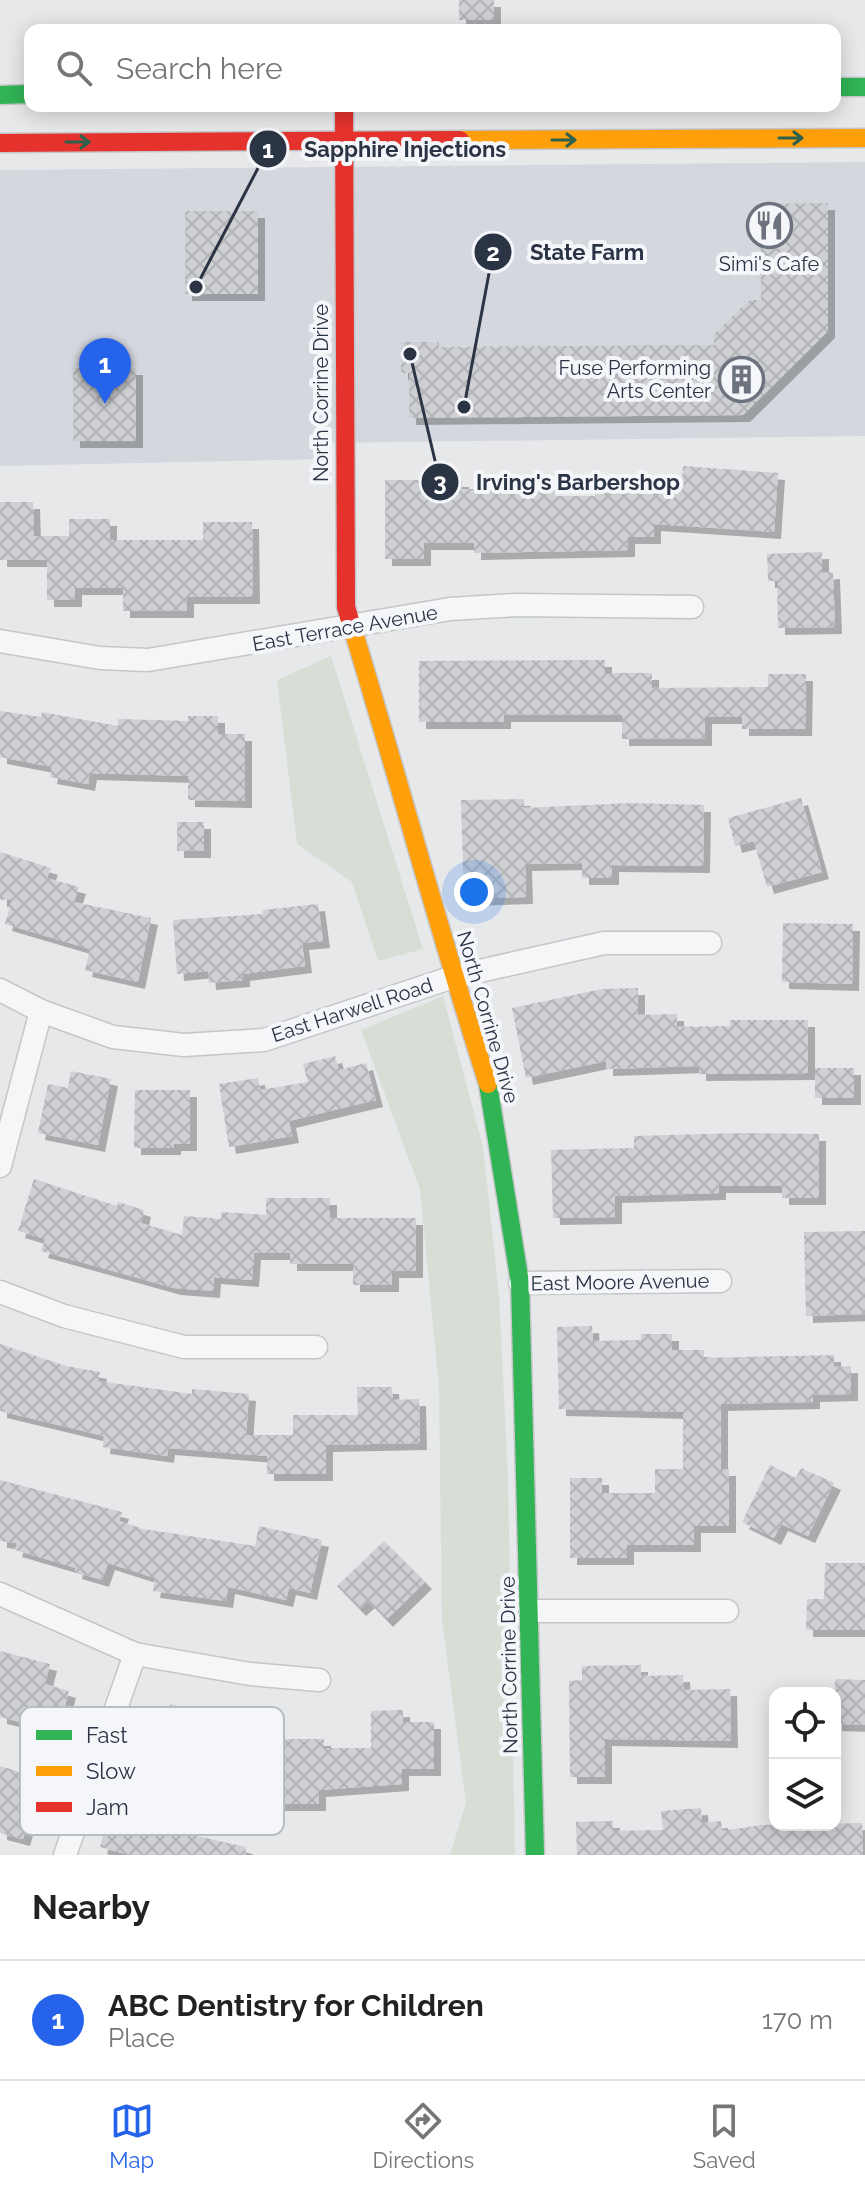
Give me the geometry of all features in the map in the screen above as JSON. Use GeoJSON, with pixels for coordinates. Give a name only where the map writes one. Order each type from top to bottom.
{"type":"FeatureCollection","features":[{"type":"Feature","properties":{"kind":"street"},"geometry":{"type":"LineString","coordinates":[[841,87],[865,87]]}},
{"type":"Feature","properties":{"kind":"street"},"geometry":{"type":"LineString","coordinates":[[0,95],[24,94]]}},
{"type":"Feature","properties":{"kind":"street","name":"North Corrine Drive"},"geometry":{"type":"LineString","coordinates":[[344,112],[344,580],[349,626],[406,802],[453,977],[489,1087],[520,1283],[535,1855]]}},
{"type":"Feature","properties":{"kind":"street"},"geometry":{"type":"LineString","coordinates":[[0,143],[865,138]]}},
{"type":"Feature","properties":{"kind":"street","name":"East Terrace Avenue"},"geometry":{"type":"LineString","coordinates":[[0,641],[100,658],[148,660],[450,609],[516,605],[692,607]]}},
{"type":"Feature","properties":{"kind":"street","name":"East Harwell Road"},"geometry":{"type":"LineString","coordinates":[[0,990],[41,1011],[113,1037],[184,1045],[264,1040],[453,977],[604,943],[710,943]]}},
{"type":"Feature","properties":{"kind":"street"},"geometry":{"type":"LineString","coordinates":[[0,1166],[41,1011]]}},
{"type":"Feature","properties":{"kind":"street","name":"East Moore Avenue"},"geometry":{"type":"LineString","coordinates":[[520,1283],[720,1281]]}},
{"type":"Feature","properties":{"kind":"street"},"geometry":{"type":"LineString","coordinates":[[0,1292],[64,1316],[184,1347],[316,1347]]}},
{"type":"Feature","properties":{"kind":"street"},"geometry":{"type":"LineString","coordinates":[[0,1594],[135,1654],[250,1674],[319,1680]]}},
{"type":"Feature","properties":{"kind":"street"},"geometry":{"type":"LineString","coordinates":[[530,1611],[727,1611]]}},
{"type":"Feature","properties":{"kind":"street"},"geometry":{"type":"LineString","coordinates":[[117,1707],[135,1654]]}},
{"type":"Feature","properties":{"kind":"street"},"geometry":{"type":"LineString","coordinates":[[65,1855],[72,1835]]}},
{"type":"Feature","properties":{"kind":"shaded area"},"geometry":{"type":"Polygon","coordinates":[[[865,162],[865,436],[326,443],[325,459],[0,466],[0,170],[865,162]]]}},
{"type":"Feature","properties":{"kind":"shaded area"},"geometry":{"type":"Polygon","coordinates":[[[331,656],[423,949],[378,961],[352,882],[297,844],[277,680],[331,656]]]}},
{"type":"Feature","properties":{"kind":"shaded area"},"geometry":{"type":"Polygon","coordinates":[[[443,996],[483,1147],[499,1295],[508,1479],[515,1855],[450,1855],[466,1803],[442,1620],[439,1387],[420,1189],[361,1030],[443,996]]]}},
{"type":"Feature","properties":{"kind":"building"},"geometry":{"type":"Polygon","coordinates":[[[459,0],[494,0],[494,20],[459,20],[459,0]]]}},
{"type":"Feature","properties":{"kind":"building"},"geometry":{"type":"Polygon","coordinates":[[[828,203],[828,331],[743,415],[409,418],[409,373],[401,373],[401,342],[439,342],[439,347],[714,345],[714,334],[750,300],[761,300],[760,204],[828,203]]]}},
{"type":"Feature","properties":{"kind":"building"},"geometry":{"type":"Polygon","coordinates":[[[185,211],[258,211],[258,294],[185,294],[185,211]]]}},
{"type":"Feature","properties":{"kind":"building"},"geometry":{"type":"Polygon","coordinates":[[[73,368],[136,368],[136,441],[73,441],[73,368]]]}},
{"type":"Feature","properties":{"kind":"building"},"geometry":{"type":"Polygon","coordinates":[[[683,466],[778,473],[774,532],[654,524],[654,537],[628,537],[628,550],[474,553],[474,543],[424,543],[424,559],[385,559],[385,480],[462,480],[462,489],[555,489],[555,496],[595,496],[595,485],[682,485],[683,466]]]}},
{"type":"Feature","properties":{"kind":"building"},"geometry":{"type":"Polygon","coordinates":[[[0,502],[33,502],[34,536],[69,536],[69,519],[110,519],[110,540],[203,540],[203,522],[252,522],[253,597],[187,597],[187,611],[123,611],[123,588],[75,588],[75,600],[47,600],[47,560],[0,560],[0,502]]]}},
{"type":"Feature","properties":{"kind":"building"},"geometry":{"type":"Polygon","coordinates":[[[822,552],[822,573],[833,572],[835,627],[778,628],[777,581],[768,581],[767,554],[822,552]]]}},
{"type":"Feature","properties":{"kind":"building"},"geometry":{"type":"Polygon","coordinates":[[[605,660],[605,673],[652,673],[652,688],[768,687],[768,674],[806,674],[805,729],[742,729],[742,717],[705,717],[705,739],[622,739],[622,715],[504,715],[504,722],[419,722],[419,661],[605,660]]]}},
{"type":"Feature","properties":{"kind":"building"},"geometry":{"type":"Polygon","coordinates":[[[0,711],[41,717],[42,712],[118,726],[118,719],[188,721],[188,716],[218,716],[218,734],[245,734],[245,801],[188,800],[188,776],[90,773],[88,784],[50,777],[52,767],[0,757],[0,711]]]}},
{"type":"Feature","properties":{"kind":"building"},"geometry":{"type":"Polygon","coordinates":[[[801,798],[822,872],[767,887],[754,841],[735,846],[728,818],[801,798]]]}},
{"type":"Feature","properties":{"kind":"building"},"geometry":{"type":"Polygon","coordinates":[[[524,799],[524,808],[632,803],[704,805],[703,866],[612,865],[612,878],[582,878],[582,863],[525,864],[526,897],[464,899],[461,800],[524,799]]]}},
{"type":"Feature","properties":{"kind":"building"},"geometry":{"type":"Polygon","coordinates":[[[177,822],[204,822],[204,851],[177,851],[177,822]]]}},
{"type":"Feature","properties":{"kind":"building"},"geometry":{"type":"Polygon","coordinates":[[[0,852],[51,868],[47,878],[79,887],[74,902],[151,918],[138,982],[85,970],[90,949],[5,924],[12,899],[0,900],[0,852]]]}},
{"type":"Feature","properties":{"kind":"building"},"geometry":{"type":"Polygon","coordinates":[[[318,904],[323,941],[302,943],[305,966],[243,974],[243,980],[209,983],[208,971],[177,974],[173,920],[263,914],[263,910],[318,904]]]}},
{"type":"Feature","properties":{"kind":"building"},"geometry":{"type":"Polygon","coordinates":[[[783,923],[853,924],[852,984],[782,982],[783,923]]]}},
{"type":"Feature","properties":{"kind":"building"},"geometry":{"type":"Polygon","coordinates":[[[638,988],[638,1015],[677,1014],[677,1027],[730,1026],[730,1020],[808,1020],[808,1073],[699,1074],[699,1066],[606,1069],[606,1061],[526,1078],[512,1008],[602,989],[638,988]]]}},
{"type":"Feature","properties":{"kind":"building"},"geometry":{"type":"Polygon","coordinates":[[[335,1056],[339,1070],[366,1063],[376,1100],[289,1121],[292,1136],[229,1147],[219,1084],[258,1078],[260,1090],[308,1082],[303,1064],[335,1056]]]}},
{"type":"Feature","properties":{"kind":"building"},"geometry":{"type":"Polygon","coordinates":[[[815,1068],[854,1068],[854,1098],[815,1098],[815,1068]]]}},
{"type":"Feature","properties":{"kind":"building"},"geometry":{"type":"Polygon","coordinates":[[[71,1071],[111,1079],[98,1145],[38,1133],[48,1084],[68,1088],[71,1071]]]}},
{"type":"Feature","properties":{"kind":"building"},"geometry":{"type":"Polygon","coordinates":[[[135,1090],[190,1090],[190,1144],[174,1144],[174,1148],[134,1148],[135,1090]]]}},
{"type":"Feature","properties":{"kind":"building"},"geometry":{"type":"Polygon","coordinates":[[[819,1134],[819,1198],[782,1198],[782,1186],[719,1186],[719,1193],[615,1196],[615,1217],[553,1218],[551,1150],[634,1148],[634,1136],[819,1134]]]}},
{"type":"Feature","properties":{"kind":"building"},"geometry":{"type":"Polygon","coordinates":[[[34,1179],[117,1206],[118,1202],[144,1210],[141,1223],[182,1235],[184,1216],[221,1219],[222,1212],[266,1215],[266,1198],[330,1198],[330,1218],[416,1218],[416,1271],[392,1271],[392,1285],[353,1285],[353,1264],[290,1264],[290,1253],[254,1253],[252,1280],[214,1277],[213,1291],[174,1288],[41,1251],[45,1239],[18,1231],[34,1179]]]}},
{"type":"Feature","properties":{"kind":"building"},"geometry":{"type":"Polygon","coordinates":[[[865,1231],[865,1314],[806,1316],[804,1232],[865,1231]]]}},
{"type":"Feature","properties":{"kind":"building"},"geometry":{"type":"Polygon","coordinates":[[[592,1326],[593,1341],[641,1340],[641,1334],[672,1334],[672,1350],[704,1350],[704,1358],[834,1355],[834,1367],[851,1366],[851,1394],[813,1395],[813,1402],[721,1404],[721,1469],[729,1469],[729,1526],[694,1526],[694,1545],[627,1545],[627,1558],[570,1558],[570,1478],[602,1478],[602,1493],[655,1493],[655,1469],[683,1469],[683,1412],[559,1409],[557,1327],[592,1326]]]}},
{"type":"Feature","properties":{"kind":"building"},"geometry":{"type":"Polygon","coordinates":[[[0,1344],[66,1366],[100,1372],[98,1381],[192,1394],[192,1389],[249,1394],[246,1435],[293,1435],[293,1415],[358,1415],[357,1387],[392,1387],[393,1400],[419,1399],[420,1443],[326,1445],[326,1474],[267,1474],[267,1456],[168,1448],[167,1456],[103,1447],[104,1436],[0,1411],[0,1344]]]}},
{"type":"Feature","properties":{"kind":"building"},"geometry":{"type":"Polygon","coordinates":[[[770,1465],[796,1478],[801,1468],[834,1483],[808,1536],[781,1524],[774,1538],[742,1522],[770,1465]]]}},
{"type":"Feature","properties":{"kind":"building"},"geometry":{"type":"Polygon","coordinates":[[[0,1480],[122,1512],[119,1521],[143,1529],[255,1546],[259,1526],[322,1540],[310,1593],[289,1588],[286,1600],[228,1587],[226,1601],[153,1591],[155,1578],[108,1563],[102,1580],[75,1572],[76,1568],[15,1550],[17,1543],[0,1541],[0,1480]]]}},
{"type":"Feature","properties":{"kind":"building"},"geometry":{"type":"Polygon","coordinates":[[[384,1541],[425,1582],[386,1620],[368,1601],[359,1609],[337,1586],[384,1541]]]}},
{"type":"Feature","properties":{"kind":"building"},"geometry":{"type":"Polygon","coordinates":[[[825,1563],[865,1563],[865,1630],[806,1630],[807,1599],[824,1599],[825,1563]]]}},
{"type":"Feature","properties":{"kind":"building"},"geometry":{"type":"Polygon","coordinates":[[[0,1651],[50,1664],[45,1684],[69,1691],[65,1707],[20,1707],[20,1722],[0,1717],[0,1651]]]}},
{"type":"Feature","properties":{"kind":"building"},"geometry":{"type":"Polygon","coordinates":[[[641,1665],[641,1676],[683,1675],[684,1690],[730,1689],[731,1741],[605,1739],[605,1777],[570,1777],[569,1681],[582,1680],[582,1666],[641,1665]]]}},
{"type":"Feature","properties":{"kind":"building"},"geometry":{"type":"Polygon","coordinates":[[[835,1679],[865,1680],[865,1725],[841,1724],[841,1687],[835,1687],[835,1679]]]}},
{"type":"Feature","properties":{"kind":"building"},"geometry":{"type":"Polygon","coordinates":[[[403,1710],[403,1722],[434,1722],[434,1769],[402,1769],[402,1784],[319,1790],[319,1804],[284,1804],[284,1739],[324,1739],[324,1748],[371,1748],[371,1711],[403,1710]]]}},
{"type":"Feature","properties":{"kind":"building"},"geometry":{"type":"Polygon","coordinates":[[[0,1766],[20,1772],[20,1835],[24,1835],[23,1839],[0,1833],[0,1766]]]}},
{"type":"Feature","properties":{"kind":"building"},"geometry":{"type":"Polygon","coordinates":[[[701,1808],[702,1823],[721,1821],[722,1831],[769,1825],[769,1831],[841,1831],[841,1823],[862,1823],[863,1855],[577,1855],[576,1822],[613,1821],[613,1831],[663,1830],[661,1811],[701,1808]]]}},
{"type":"Feature","properties":{"kind":"building"},"geometry":{"type":"Polygon","coordinates":[[[103,1835],[192,1835],[246,1847],[245,1855],[130,1855],[100,1847],[103,1835]]]}},
{"type":"Feature","properties":{"kind":"traffic: fast"},"geometry":{"type":"LineString","coordinates":[[841,87],[865,87]]}},
{"type":"Feature","properties":{"kind":"traffic: fast"},"geometry":{"type":"LineString","coordinates":[[0,95],[24,94]]}},
{"type":"Feature","properties":{"kind":"traffic: fast"},"geometry":{"type":"LineString","coordinates":[[488,1084],[520,1283],[535,1855]]}},
{"type":"Feature","properties":{"kind":"traffic: slow"},"geometry":{"type":"LineString","coordinates":[[460,140],[865,138]]}},
{"type":"Feature","properties":{"kind":"traffic: slow"},"geometry":{"type":"LineString","coordinates":[[349,617],[488,1084]]}},
{"type":"Feature","properties":{"kind":"traffic: jam"},"geometry":{"type":"LineString","coordinates":[[344,112],[346,607],[349,617]]}},
{"type":"Feature","properties":{"kind":"traffic: jam"},"geometry":{"type":"LineString","coordinates":[[0,143],[460,140]]}},
{"type":"Feature","properties":{"kind":"place","name":"Simi's Cafe"},"geometry":{"type":"Point","coordinates":[769,225]}},
{"type":"Feature","properties":{"kind":"place","name":"Sapphire Injections"},"geometry":{"type":"Point","coordinates":[196,287]}},
{"type":"Feature","properties":{"kind":"place","name":"Irving's Barbershop"},"geometry":{"type":"Point","coordinates":[410,354]}},
{"type":"Feature","properties":{"kind":"place","name":"Fuse Performing Arts Center"},"geometry":{"type":"Point","coordinates":[742,380]}},
{"type":"Feature","properties":{"kind":"place","name":"ABC Dentistry for Children"},"geometry":{"type":"Point","coordinates":[105,404]}},
{"type":"Feature","properties":{"kind":"place","name":"State Farm"},"geometry":{"type":"Point","coordinates":[464,407]}}]}
